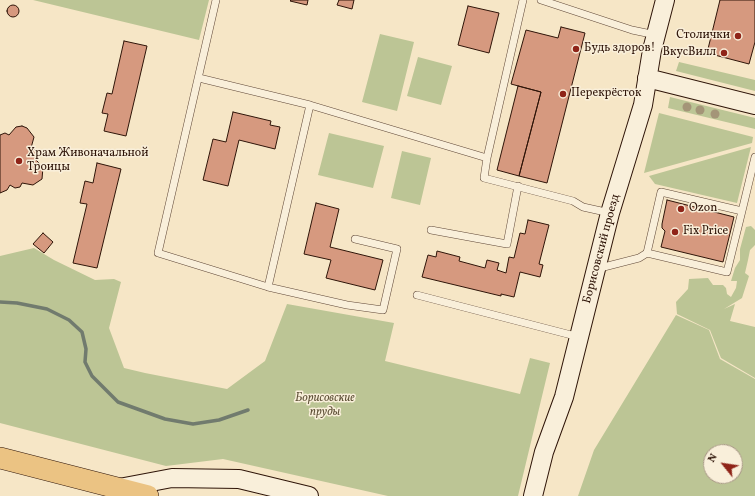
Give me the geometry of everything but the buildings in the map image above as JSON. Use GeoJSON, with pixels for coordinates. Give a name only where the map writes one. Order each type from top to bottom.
{"type":"FeatureCollection","features":[{"type":"Feature","properties":{"kind":"main road"},"geometry":{"type":"LineString","coordinates":[[0,458],[148,496]]}},
{"type":"Feature","properties":{"kind":"street","name":"Борисовский проезд"},"geometry":{"type":"LineString","coordinates":[[533,496],[544,452],[564,397],[610,213],[643,105],[656,35],[665,0]]}},
{"type":"Feature","properties":{"kind":"street"},"geometry":{"type":"LineString","coordinates":[[647,78],[755,105]]}},
{"type":"Feature","properties":{"kind":"street"},"geometry":{"type":"LineString","coordinates":[[116,488],[172,478],[239,479],[309,496]]}},
{"type":"Feature","properties":{"kind":"lane"},"geometry":{"type":"LineString","coordinates":[[216,0],[158,254],[268,287],[347,305],[382,310],[397,249],[355,239]]}},
{"type":"Feature","properties":{"kind":"lane"},"geometry":{"type":"LineString","coordinates":[[523,0],[487,158],[484,178],[518,186],[610,213]]}},
{"type":"Feature","properties":{"kind":"lane"},"geometry":{"type":"LineString","coordinates":[[541,0],[632,30],[656,35]]}},
{"type":"Feature","properties":{"kind":"lane"},"geometry":{"type":"LineString","coordinates":[[199,78],[310,105],[487,158]]}},
{"type":"Feature","properties":{"kind":"lane"},"geometry":{"type":"LineString","coordinates":[[268,287],[310,105]]}},
{"type":"Feature","properties":{"kind":"lane"},"geometry":{"type":"LineString","coordinates":[[647,253],[727,272],[755,157]]}},
{"type":"Feature","properties":{"kind":"lane"},"geometry":{"type":"LineString","coordinates":[[431,230],[507,244],[518,186]]}},
{"type":"Feature","properties":{"kind":"lane"},"geometry":{"type":"LineString","coordinates":[[596,269],[639,258],[647,253],[661,192],[742,211]]}},
{"type":"Feature","properties":{"kind":"lane"},"geometry":{"type":"LineString","coordinates":[[417,295],[579,337]]}},
{"type":"Feature","properties":{"kind":"green space"},"geometry":{"type":"Polygon","coordinates":[[[33,0],[209,0],[199,40],[33,0]]]}},
{"type":"Feature","properties":{"kind":"green space"},"geometry":{"type":"Polygon","coordinates":[[[380,34],[414,42],[397,111],[362,102],[380,34]]]}},
{"type":"Feature","properties":{"kind":"green space"},"geometry":{"type":"Polygon","coordinates":[[[418,57],[452,66],[441,105],[407,96],[418,57]]]}},
{"type":"Feature","properties":{"kind":"green space"},"geometry":{"type":"Polygon","coordinates":[[[679,62],[755,80],[755,91],[676,71],[679,62]]]}},
{"type":"Feature","properties":{"kind":"green space"},"geometry":{"type":"Polygon","coordinates":[[[670,97],[755,118],[755,129],[668,108],[670,97]]]}},
{"type":"Feature","properties":{"kind":"green space"},"geometry":{"type":"Polygon","coordinates":[[[659,113],[753,137],[752,143],[644,173],[659,113]]]}},
{"type":"Feature","properties":{"kind":"green space"},"geometry":{"type":"Polygon","coordinates":[[[329,133],[384,146],[373,188],[318,175],[329,133]]]}},
{"type":"Feature","properties":{"kind":"green space"},"geometry":{"type":"Polygon","coordinates":[[[751,147],[737,203],[655,184],[649,176],[751,147]]]}},
{"type":"Feature","properties":{"kind":"green space"},"geometry":{"type":"Polygon","coordinates":[[[402,151],[431,158],[420,205],[391,198],[402,151]]]}},
{"type":"Feature","properties":{"kind":"green space"},"geometry":{"type":"Polygon","coordinates":[[[751,226],[755,230],[755,245],[750,250],[745,273],[749,276],[742,298],[724,309],[735,304],[730,321],[755,327],[755,378],[721,358],[710,330],[677,314],[676,302],[688,289],[689,279],[708,278],[713,285],[723,285],[726,288],[727,294],[731,297],[736,288],[737,281],[731,281],[735,268],[740,260],[740,249],[746,227],[751,226]]]}},
{"type":"Feature","properties":{"kind":"green space","name":"Борисовские пруды"},"geometry":{"type":"Polygon","coordinates":[[[34,248],[54,260],[95,280],[114,279],[121,282],[109,328],[124,368],[145,373],[227,389],[265,361],[287,304],[394,323],[385,361],[520,394],[530,358],[550,363],[518,496],[388,496],[223,459],[166,466],[0,423],[0,256],[34,248]]]}},
{"type":"Feature","properties":{"kind":"green space"},"geometry":{"type":"Polygon","coordinates":[[[676,315],[709,330],[720,359],[755,379],[755,496],[578,496],[594,450],[676,315]]]}},
{"type":"Feature","properties":{"kind":"waterway"},"geometry":{"type":"LineString","coordinates":[[0,302],[17,303],[47,309],[69,320],[82,332],[86,349],[85,362],[92,376],[118,402],[165,419],[193,424],[219,420],[248,410]]}},
{"type":"Feature","properties":{"kind":"place","name":"Столички"},"geometry":{"type":"Point","coordinates":[738,36]}},
{"type":"Feature","properties":{"kind":"place","name":"Будь здоров!"},"geometry":{"type":"Point","coordinates":[576,49]}},
{"type":"Feature","properties":{"kind":"place","name":"ВкусВилл"},"geometry":{"type":"Point","coordinates":[724,53]}},
{"type":"Feature","properties":{"kind":"place","name":"Перекрёсток"},"geometry":{"type":"Point","coordinates":[563,94]}},
{"type":"Feature","properties":{"kind":"place","name":"Храм Живоначальной Троицы"},"geometry":{"type":"Point","coordinates":[19,161]}},
{"type":"Feature","properties":{"kind":"place","name":"Ozon"},"geometry":{"type":"Point","coordinates":[681,209]}},
{"type":"Feature","properties":{"kind":"place","name":"Fix Price"},"geometry":{"type":"Point","coordinates":[675,232]}}]}
